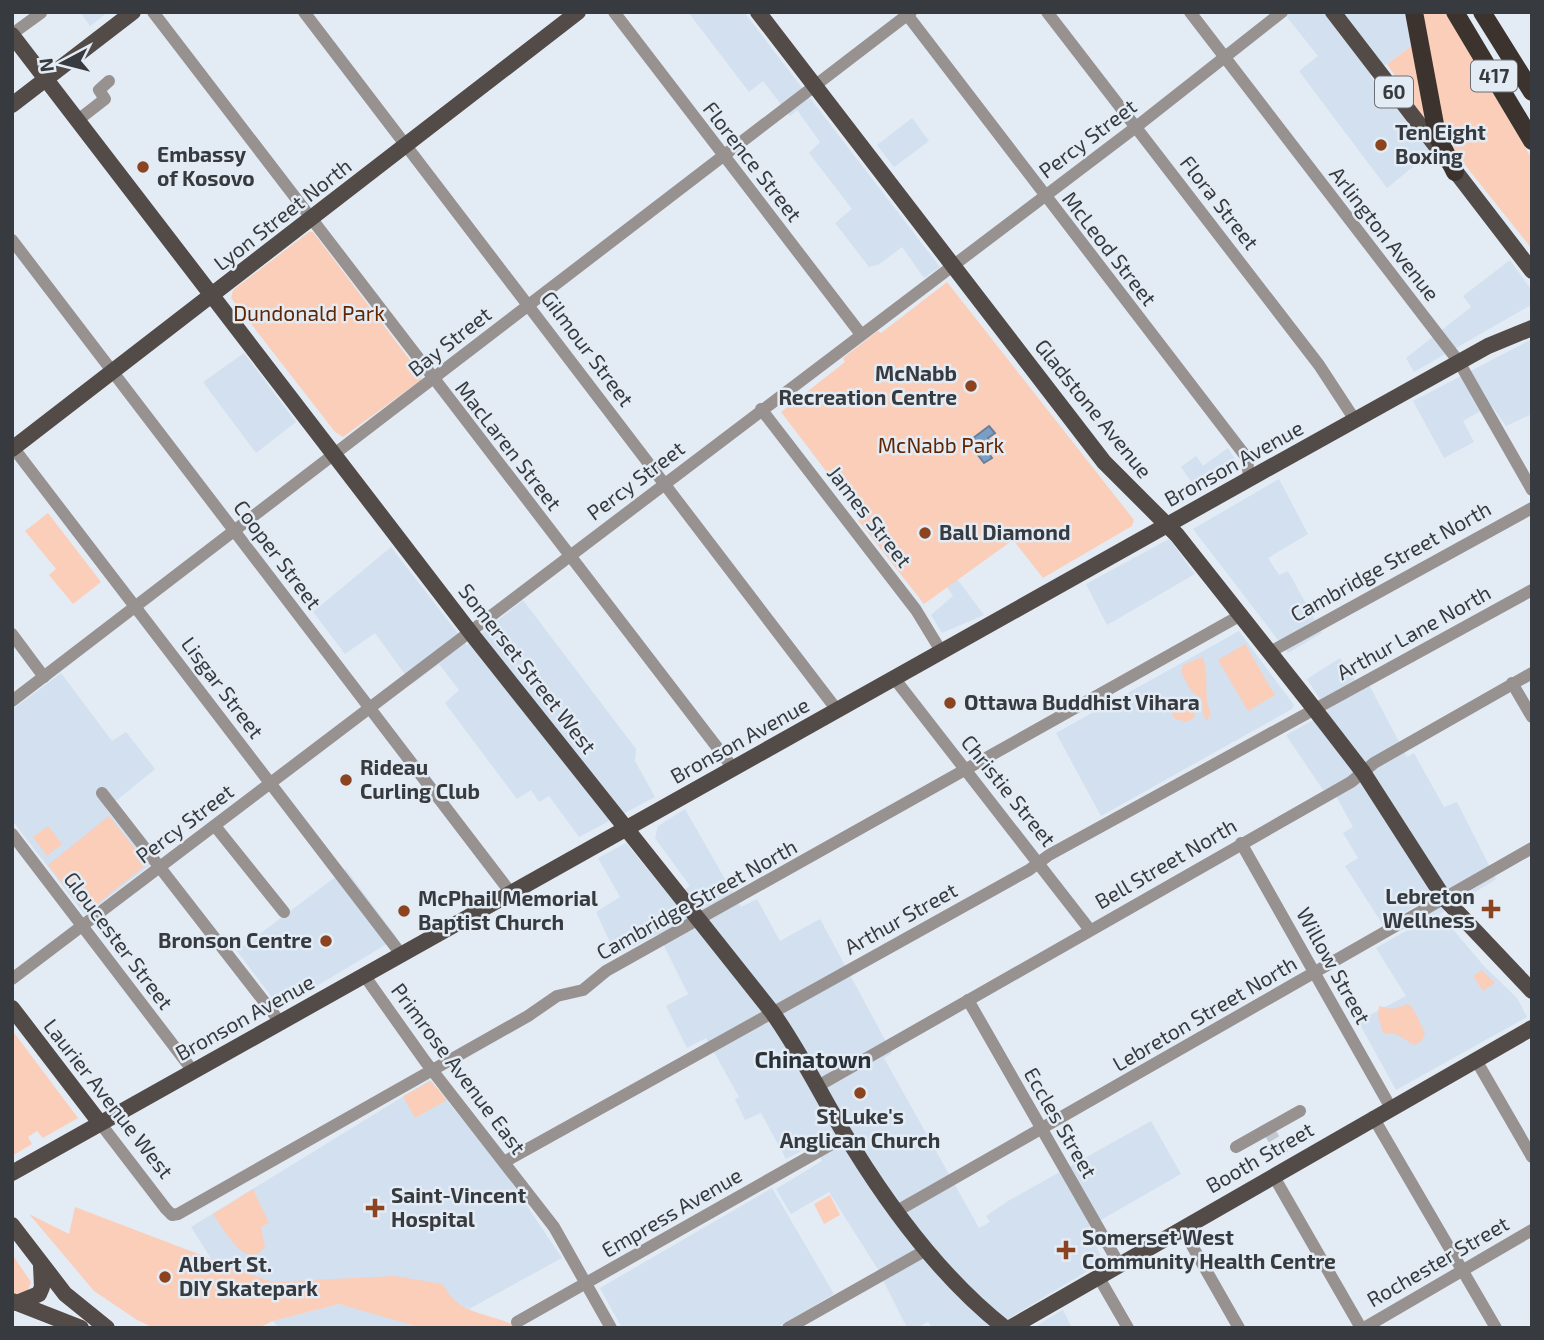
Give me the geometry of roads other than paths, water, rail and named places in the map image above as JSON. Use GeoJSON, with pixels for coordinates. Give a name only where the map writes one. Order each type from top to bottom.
{"type":"FeatureCollection","features":[{"type":"Feature","properties":{"kind":"highway"},"geometry":{"type":"LineString","coordinates":[[1414,12],[1437,135],[1455,172]]}},
{"type":"Feature","properties":{"kind":"highway","name":"417"},"geometry":{"type":"LineString","coordinates":[[1455,12],[1532,141]]}},
{"type":"Feature","properties":{"kind":"highway","name":"417"},"geometry":{"type":"LineString","coordinates":[[1482,12],[1532,92]]}},
{"type":"Feature","properties":{"kind":"main road"},"geometry":{"type":"LineString","coordinates":[[12,105],[133,12]]}},
{"type":"Feature","properties":{"kind":"main road","name":"Lyon Street North"},"geometry":{"type":"LineString","coordinates":[[13,447],[408,146],[578,12]]}},
{"type":"Feature","properties":{"kind":"main road","name":"Gladstone Avenue"},"geometry":{"type":"LineString","coordinates":[[758,12],[1109,468],[1167,525],[1315,710],[1363,772],[1444,898],[1532,991]]}},
{"type":"Feature","properties":{"kind":"main road","name":"60"},"geometry":{"type":"LineString","coordinates":[[1333,12],[1532,271]]}},
{"type":"Feature","properties":{"kind":"main road","name":"Somerset Street West"},"geometry":{"type":"LineString","coordinates":[[12,34],[470,632],[625,829],[640,842],[772,1012],[795,1045],[846,1136],[926,1250],[958,1287],[1007,1328]]}},
{"type":"Feature","properties":{"kind":"main road","name":"Bronson Avenue"},"geometry":{"type":"LineString","coordinates":[[12,1173],[1488,346],[1532,316]]}},
{"type":"Feature","properties":{"kind":"main road","name":"Bronson Avenue"},"geometry":{"type":"LineString","coordinates":[[1488,346],[1532,328]]}},
{"type":"Feature","properties":{"kind":"main road","name":"Laurier Avenue West"},"geometry":{"type":"LineString","coordinates":[[12,1008],[100,1123]]}},
{"type":"Feature","properties":{"kind":"main road","name":"Booth Street"},"geometry":{"type":"LineString","coordinates":[[1007,1328],[1532,1028]]}},
{"type":"Feature","properties":{"kind":"main road"},"geometry":{"type":"LineString","coordinates":[[12,1225],[40,1265],[78,1306],[107,1328]]}},
{"type":"Feature","properties":{"kind":"main road"},"geometry":{"type":"LineString","coordinates":[[14,1302],[39,1294],[42,1287],[40,1265]]}},
{"type":"Feature","properties":{"kind":"main road"},"geometry":{"type":"LineString","coordinates":[[14,1302],[81,1328]]}},
{"type":"Feature","properties":{"kind":"street","name":"MacLaren Street"},"geometry":{"type":"LineString","coordinates":[[153,12],[733,768]]}},
{"type":"Feature","properties":{"kind":"street","name":"Gilmour Street"},"geometry":{"type":"LineString","coordinates":[[304,12],[837,710]]}},
{"type":"Feature","properties":{"kind":"street","name":"Florence Street"},"geometry":{"type":"LineString","coordinates":[[614,12],[860,334]]}},
{"type":"Feature","properties":{"kind":"street","name":"Flora Street"},"geometry":{"type":"LineString","coordinates":[[1047,12],[1319,365],[1355,420]]}},
{"type":"Feature","properties":{"kind":"street","name":"Arlington Avenue"},"geometry":{"type":"LineString","coordinates":[[1189,12],[1459,362],[1532,490]]}},
{"type":"Feature","properties":{"kind":"street","name":"Percy Street"},"geometry":{"type":"LineString","coordinates":[[12,979],[1136,127],[1282,12]]}},
{"type":"Feature","properties":{"kind":"street"},"geometry":{"type":"LineString","coordinates":[[12,34],[41,13]]}},
{"type":"Feature","properties":{"kind":"street","name":"Bay Street"},"geometry":{"type":"LineString","coordinates":[[12,701],[336,455],[907,13]]}},
{"type":"Feature","properties":{"kind":"street","name":"McLeod Street"},"geometry":{"type":"LineString","coordinates":[[907,13],[1044,196],[1247,458],[1249,479]]}},
{"type":"Feature","properties":{"kind":"street"},"geometry":{"type":"LineString","coordinates":[[78,120],[105,99],[99,90],[109,80]]}},
{"type":"Feature","properties":{"kind":"street","name":"Cooper Street"},"geometry":{"type":"LineString","coordinates":[[12,240],[371,707],[510,893]]}},
{"type":"Feature","properties":{"kind":"street","name":"James Street"},"geometry":{"type":"LineString","coordinates":[[761,410],[916,610],[941,651]]}},
{"type":"Feature","properties":{"kind":"street","name":"Lisgar Street"},"geometry":{"type":"LineString","coordinates":[[13,447],[401,954]]}},
{"type":"Feature","properties":{"kind":"street","name":"Cambridge Street North"},"geometry":{"type":"LineString","coordinates":[[1270,652],[1532,508]]}},
{"type":"Feature","properties":{"kind":"street","name":"Arthur Lane North"},"geometry":{"type":"LineString","coordinates":[[1315,710],[1532,590]]}},
{"type":"Feature","properties":{"kind":"street","name":"Cambridge Street North"},"geometry":{"type":"LineString","coordinates":[[172,1215],[432,1070],[557,996],[583,990],[606,971],[1241,615]]}},
{"type":"Feature","properties":{"kind":"street"},"geometry":{"type":"LineString","coordinates":[[12,634],[44,677]]}},
{"type":"Feature","properties":{"kind":"street","name":"Bell Street North"},"geometry":{"type":"LineString","coordinates":[[818,1086],[1351,782],[1363,772],[1532,673]]}},
{"type":"Feature","properties":{"kind":"street","name":"Christie Street"},"geometry":{"type":"LineString","coordinates":[[894,678],[1039,861],[1090,930]]}},
{"type":"Feature","properties":{"kind":"street"},"geometry":{"type":"LineString","coordinates":[[1512,684],[1532,717]]}},
{"type":"Feature","properties":{"kind":"street","name":"Arthur Street"},"geometry":{"type":"LineString","coordinates":[[505,1161],[1029,870],[1039,861],[1315,710]]}},
{"type":"Feature","properties":{"kind":"street"},"geometry":{"type":"LineString","coordinates":[[102,793],[280,1022]]}},
{"type":"Feature","properties":{"kind":"street"},"geometry":{"type":"LineString","coordinates":[[215,826],[284,912]]}},
{"type":"Feature","properties":{"kind":"street","name":"Gloucester Street"},"geometry":{"type":"LineString","coordinates":[[12,834],[193,1071]]}},
{"type":"Feature","properties":{"kind":"street","name":"Willow Street"},"geometry":{"type":"LineString","coordinates":[[1241,843],[1391,1108]]}},
{"type":"Feature","properties":{"kind":"street","name":"Lebreton Street North"},"geometry":{"type":"LineString","coordinates":[[897,1211],[1532,848]]}},
{"type":"Feature","properties":{"kind":"street","name":"Primrose Avenue East"},"geometry":{"type":"LineString","coordinates":[[364,975],[432,1070],[554,1227],[611,1328]]}},
{"type":"Feature","properties":{"kind":"street","name":"Eccles Street"},"geometry":{"type":"LineString","coordinates":[[968,1000],[1119,1264]]}},
{"type":"Feature","properties":{"kind":"street"},"geometry":{"type":"LineString","coordinates":[[1476,1060],[1532,1157]]}},
{"type":"Feature","properties":{"kind":"street"},"geometry":{"type":"LineString","coordinates":[[1236,1147],[1300,1111]]}},
{"type":"Feature","properties":{"kind":"street"},"geometry":{"type":"LineString","coordinates":[[1373,1117],[1496,1328]]}},
{"type":"Feature","properties":{"kind":"street","name":"Laurier Avenue West"},"geometry":{"type":"LineString","coordinates":[[100,1123],[172,1215]]}},
{"type":"Feature","properties":{"kind":"street","name":"Empress Avenue"},"geometry":{"type":"LineString","coordinates":[[517,1322],[846,1136]]}},
{"type":"Feature","properties":{"kind":"street"},"geometry":{"type":"LineString","coordinates":[[1273,1175],[1363,1328]]}},
{"type":"Feature","properties":{"kind":"street"},"geometry":{"type":"LineString","coordinates":[[1182,1228],[1238,1328]]}},
{"type":"Feature","properties":{"kind":"street","name":"Rochester Street"},"geometry":{"type":"LineString","coordinates":[[1363,1328],[1532,1230]]}},
{"type":"Feature","properties":{"kind":"street"},"geometry":{"type":"LineString","coordinates":[[788,1328],[926,1250]]}},
{"type":"Feature","properties":{"kind":"street"},"geometry":{"type":"LineString","coordinates":[[1098,1276],[1128,1328]]}},
{"type":"Feature","properties":{"kind":"water"},"geometry":{"type":"Polygon","coordinates":[[[989,426],[995,433],[988,438],[990,445],[987,451],[992,458],[984,463],[968,442],[989,426]]]}},
{"type":"Feature","properties":{"kind":"tunnel"},"geometry":{"type":"LineString","coordinates":[[1268,1129],[1285,1158]]}},
{"type":"Feature","properties":{"kind":"place","name":"Ten Eight Boxing"},"geometry":{"type":"Point","coordinates":[1381,145]}},
{"type":"Feature","properties":{"kind":"place","name":"Embassy of Kosovo"},"geometry":{"type":"Point","coordinates":[143,167]}},
{"type":"Feature","properties":{"kind":"place","name":"McNabb Recreation Centre"},"geometry":{"type":"Point","coordinates":[971,386]}},
{"type":"Feature","properties":{"kind":"place","name":"Ball Diamond"},"geometry":{"type":"Point","coordinates":[925,533]}},
{"type":"Feature","properties":{"kind":"place","name":"Ottawa Buddhist Vihara"},"geometry":{"type":"Point","coordinates":[950,703]}},
{"type":"Feature","properties":{"kind":"place","name":"Rideau Curling Club"},"geometry":{"type":"Point","coordinates":[346,780]}},
{"type":"Feature","properties":{"kind":"place","name":"Lebreton Wellness"},"geometry":{"type":"Point","coordinates":[1491,909]}},
{"type":"Feature","properties":{"kind":"place","name":"McPhail Memorial Baptist Church"},"geometry":{"type":"Point","coordinates":[404,911]}},
{"type":"Feature","properties":{"kind":"place","name":"Bronson Centre"},"geometry":{"type":"Point","coordinates":[326,941]}},
{"type":"Feature","properties":{"kind":"place","name":"St Luke's Anglican Church"},"geometry":{"type":"Point","coordinates":[860,1093]}},
{"type":"Feature","properties":{"kind":"place","name":"Saint-Vincent Hospital"},"geometry":{"type":"Point","coordinates":[375,1208]}},
{"type":"Feature","properties":{"kind":"place","name":"Somerset West Community Health Centre"},"geometry":{"type":"Point","coordinates":[1066,1250]}},
{"type":"Feature","properties":{"kind":"place","name":"Albert St. DIY Skatepark"},"geometry":{"type":"Point","coordinates":[165,1277]}},
{"type":"Feature","properties":{"kind":"district","name":"Chinatown"},"geometry":{"type":"Point","coordinates":[813,1060]}},
{"type":"Feature","properties":{"kind":"park label","name":"Dundonald Park"},"geometry":{"type":"Point","coordinates":[309,314]}},
{"type":"Feature","properties":{"kind":"park label","name":"McNabb Park"},"geometry":{"type":"Point","coordinates":[941,446]}}]}
